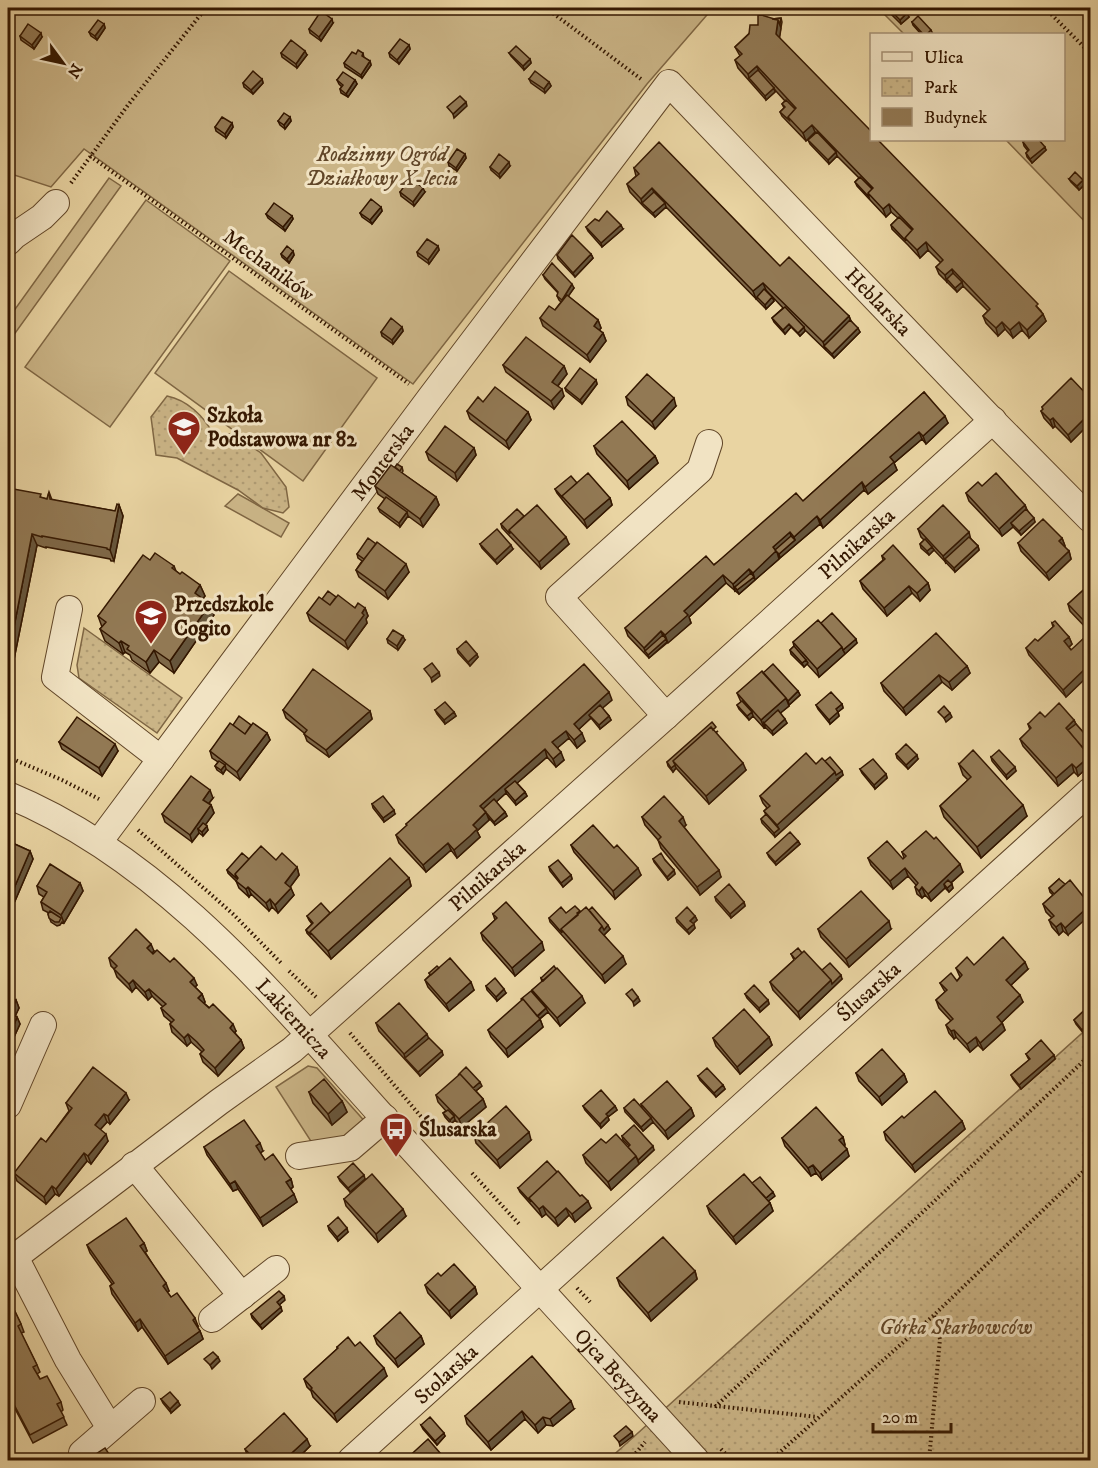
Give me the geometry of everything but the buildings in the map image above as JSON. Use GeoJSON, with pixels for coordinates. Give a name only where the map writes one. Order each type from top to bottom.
{"type":"FeatureCollection","features":[{"type":"Feature","properties":{"kind":"street","name":"Monterska"},"geometry":{"type":"LineString","coordinates":[[99,842],[429,398],[658,84]]}},
{"type":"Feature","properties":{"kind":"street","name":"Heblarska"},"geometry":{"type":"LineString","coordinates":[[658,84],[1090,519]]}},
{"type":"Feature","properties":{"kind":"street"},"geometry":{"type":"LineString","coordinates":[[8,242],[42,217],[56,203]]}},
{"type":"Feature","properties":{"kind":"street","name":"Pilnikarska"},"geometry":{"type":"LineString","coordinates":[[11,1258],[292,1050],[993,420]]}},
{"type":"Feature","properties":{"kind":"street"},"geometry":{"type":"LineString","coordinates":[[666,716],[559,597],[700,470],[709,443]]}},
{"type":"Feature","properties":{"kind":"street"},"geometry":{"type":"LineString","coordinates":[[69,609],[55,677],[161,759]]}},
{"type":"Feature","properties":{"kind":"street","name":"Ślusarska"},"geometry":{"type":"LineString","coordinates":[[540,1289],[1090,791]]}},
{"type":"Feature","properties":{"kind":"street","name":"Lakiernicza"},"geometry":{"type":"LineString","coordinates":[[8,795],[99,842],[148,879],[212,933],[309,1035],[540,1289]]}},
{"type":"Feature","properties":{"kind":"street"},"geometry":{"type":"LineString","coordinates":[[8,1106],[43,1025]]}},
{"type":"Feature","properties":{"kind":"street"},"geometry":{"type":"LineString","coordinates":[[299,1156],[350,1148],[385,1118]]}},
{"type":"Feature","properties":{"kind":"street"},"geometry":{"type":"LineString","coordinates":[[134,1165],[242,1296]]}},
{"type":"Feature","properties":{"kind":"street"},"geometry":{"type":"LineString","coordinates":[[11,1258],[68,1360],[110,1428]]}},
{"type":"Feature","properties":{"kind":"street"},"geometry":{"type":"LineString","coordinates":[[212,1319],[276,1269]]}},
{"type":"Feature","properties":{"kind":"street","name":"Stolarska"},"geometry":{"type":"LineString","coordinates":[[351,1461],[540,1289]]}},
{"type":"Feature","properties":{"kind":"street","name":"Ojca Beyzyma"},"geometry":{"type":"LineString","coordinates":[[540,1289],[696,1461]]}},
{"type":"Feature","properties":{"kind":"street"},"geometry":{"type":"LineString","coordinates":[[82,1453],[142,1401]]}},
{"type":"Feature","properties":{"kind":"path"},"geometry":{"type":"LineString","coordinates":[[56,203],[206,8]]}},
{"type":"Feature","properties":{"kind":"path"},"geometry":{"type":"LineString","coordinates":[[546,8],[658,84]]}},
{"type":"Feature","properties":{"kind":"path"},"geometry":{"type":"LineString","coordinates":[[1045,8],[1090,53]]}},
{"type":"Feature","properties":{"kind":"path","name":"Mechaników"},"geometry":{"type":"LineString","coordinates":[[90,156],[429,398]]}},
{"type":"Feature","properties":{"kind":"path"},"geometry":{"type":"LineString","coordinates":[[8,757],[62,780],[106,803]]}},
{"type":"Feature","properties":{"kind":"path"},"geometry":{"type":"LineString","coordinates":[[345,1026],[433,1131]]}},
{"type":"Feature","properties":{"kind":"path"},"geometry":{"type":"LineString","coordinates":[[715,1407],[1090,1055]]}},
{"type":"Feature","properties":{"kind":"path"},"geometry":{"type":"LineString","coordinates":[[771,1461],[934,1315],[1090,1165]]}},
{"type":"Feature","properties":{"kind":"path"},"geometry":{"type":"LineString","coordinates":[[471,1172],[521,1227]]}},
{"type":"Feature","properties":{"kind":"path"},"geometry":{"type":"LineString","coordinates":[[929,1461],[940,1339],[934,1315]]}},
{"type":"Feature","properties":{"kind":"path"},"geometry":{"type":"LineString","coordinates":[[679,1402],[818,1417]]}},
{"type":"Feature","properties":{"kind":"green space","name":"Rodzinny Ogród Działkowy X-lecia"},"geometry":{"type":"Polygon","coordinates":[[[8,8],[713,8],[647,84],[413,384],[84,149],[51,187],[8,173],[8,8]]]}},
{"type":"Feature","properties":{"kind":"green space"},"geometry":{"type":"Polygon","coordinates":[[[878,8],[1090,8],[1090,227],[1007,141],[1065,141],[1065,33],[903,33],[878,8]]]}},
{"type":"Feature","properties":{"kind":"green space"},"geometry":{"type":"Polygon","coordinates":[[[109,178],[121,186],[8,343],[8,319],[109,178]]]}},
{"type":"Feature","properties":{"kind":"green space"},"geometry":{"type":"Polygon","coordinates":[[[146,200],[230,261],[110,427],[25,367],[146,200]]]}},
{"type":"Feature","properties":{"kind":"green space"},"geometry":{"type":"Polygon","coordinates":[[[229,271],[377,378],[303,481],[155,373],[229,271]]]}},
{"type":"Feature","properties":{"kind":"green space"},"geometry":{"type":"Polygon","coordinates":[[[167,396],[181,401],[194,410],[213,434],[233,434],[261,453],[286,487],[289,507],[283,513],[263,508],[238,490],[177,458],[156,455],[151,417],[167,396]]]}},
{"type":"Feature","properties":{"kind":"green space"},"geometry":{"type":"Polygon","coordinates":[[[238,494],[289,523],[281,537],[225,506],[238,494]]]}},
{"type":"Feature","properties":{"kind":"green space"},"geometry":{"type":"Polygon","coordinates":[[[84,628],[182,698],[157,733],[79,678],[77,665],[84,628]]]}},
{"type":"Feature","properties":{"kind":"green space","name":"Górka Skarbowców"},"geometry":{"type":"Polygon","coordinates":[[[1090,1026],[1090,1460],[608,1460],[1090,1026]]]}},
{"type":"Feature","properties":{"kind":"green space"},"geometry":{"type":"Polygon","coordinates":[[[308,1066],[317,1068],[368,1125],[350,1141],[314,1146],[276,1087],[308,1066]]]}},
{"type":"Feature","properties":{"kind":"place","name":"Szkoła Podstawowa nr 82"},"geometry":{"type":"Point","coordinates":[184,456]}},
{"type":"Feature","properties":{"kind":"place","name":"Przedszkole Cogito"},"geometry":{"type":"Point","coordinates":[151,645]}},
{"type":"Feature","properties":{"kind":"place","name":"Ślusarska"},"geometry":{"type":"Point","coordinates":[396,1158]}}]}
